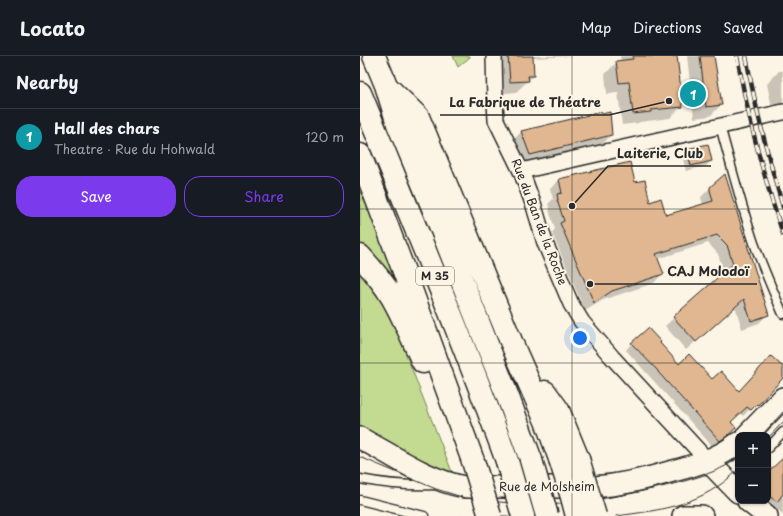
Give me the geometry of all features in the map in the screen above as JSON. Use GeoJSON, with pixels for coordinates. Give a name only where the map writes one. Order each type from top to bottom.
{"type":"FeatureCollection","features":[{"type":"Feature","properties":{"kind":"highway","name":"M 35"},"geometry":{"type":"LineString","coordinates":[[374,56],[386,85],[398,124],[434,210],[509,400],[531,460],[547,516]]}},
{"type":"Feature","properties":{"kind":"highway"},"geometry":{"type":"LineString","coordinates":[[386,85],[418,117],[515,351],[546,421],[569,459],[595,516]]}},
{"type":"Feature","properties":{"kind":"highway","name":"M 35"},"geometry":{"type":"LineString","coordinates":[[360,93],[487,406],[507,461],[523,516]]}},
{"type":"Feature","properties":{"kind":"highway"},"geometry":{"type":"LineString","coordinates":[[360,154],[471,454],[490,516]]}},
{"type":"Feature","properties":{"kind":"highway"},"geometry":{"type":"LineString","coordinates":[[360,256],[376,274],[392,297],[447,412],[471,454]]}},
{"type":"Feature","properties":{"kind":"highway"},"geometry":{"type":"LineString","coordinates":[[569,459],[572,497],[577,516]]}},
{"type":"Feature","properties":{"kind":"main road"},"geometry":{"type":"LineString","coordinates":[[750,432],[783,398]]}},
{"type":"Feature","properties":{"kind":"main road","name":"Rue de Molsheim"},"geometry":{"type":"LineString","coordinates":[[360,438],[444,482],[465,487],[594,487],[614,485],[690,467],[721,454],[735,445]]}},
{"type":"Feature","properties":{"kind":"main road"},"geometry":{"type":"LineString","coordinates":[[707,460],[735,486]]}},
{"type":"Feature","properties":{"kind":"main road"},"geometry":{"type":"LineString","coordinates":[[754,504],[767,516]]}},
{"type":"Feature","properties":{"kind":"main road"},"geometry":{"type":"LineString","coordinates":[[683,516],[702,516]]}},
{"type":"Feature","properties":{"kind":"street","name":"Rue du Ban de la Roche"},"geometry":{"type":"LineString","coordinates":[[494,56],[496,120],[521,171],[534,206],[545,243],[571,304],[582,322],[612,358],[707,460]]}},
{"type":"Feature","properties":{"kind":"street"},"geometry":{"type":"LineString","coordinates":[[521,171],[783,112]]}},
{"type":"Feature","properties":{"kind":"lane"},"geometry":{"type":"LineString","coordinates":[[720,126],[754,243],[769,283],[783,314]]}},
{"type":"Feature","properties":{"kind":"lane"},"geometry":{"type":"LineString","coordinates":[[771,445],[783,432]]}},
{"type":"Feature","properties":{"kind":"lane"},"geometry":{"type":"LineString","coordinates":[[360,479],[402,485],[454,485]]}},
{"type":"Feature","properties":{"kind":"lane"},"geometry":{"type":"LineString","coordinates":[[360,500],[424,516]]}},
{"type":"Feature","properties":{"kind":"green space"},"geometry":{"type":"Polygon","coordinates":[[[453,56],[470,56],[470,57],[458,67],[453,56]]]}},
{"type":"Feature","properties":{"kind":"green space"},"geometry":{"type":"Polygon","coordinates":[[[360,183],[399,291],[360,244],[360,183]]]}},
{"type":"Feature","properties":{"kind":"green space"},"geometry":{"type":"Polygon","coordinates":[[[360,272],[391,316],[454,477],[360,430],[360,272]]]}},
{"type":"Feature","properties":{"kind":"building"},"geometry":{"type":"Polygon","coordinates":[[[508,56],[533,56],[534,76],[528,76],[529,81],[510,82],[508,56]]]}},
{"type":"Feature","properties":{"kind":"building"},"geometry":{"type":"Polygon","coordinates":[[[633,56],[677,56],[683,107],[651,110],[651,112],[633,114],[629,82],[619,83],[616,61],[633,59],[633,56]]]}},
{"type":"Feature","properties":{"kind":"building"},"geometry":{"type":"Polygon","coordinates":[[[700,56],[714,56],[722,105],[706,107],[700,56]]]}},
{"type":"Feature","properties":{"kind":"building"},"geometry":{"type":"Polygon","coordinates":[[[601,112],[602,114],[610,112],[612,135],[530,155],[521,131],[601,112]]]}},
{"type":"Feature","properties":{"kind":"building"},"geometry":{"type":"Polygon","coordinates":[[[708,144],[712,161],[691,166],[687,149],[708,144]]]}},
{"type":"Feature","properties":{"kind":"building"},"geometry":{"type":"Polygon","coordinates":[[[630,162],[635,182],[645,180],[650,202],[661,198],[666,215],[713,201],[710,187],[725,174],[769,315],[751,321],[744,299],[696,342],[673,317],[733,264],[727,245],[717,235],[656,254],[664,274],[612,291],[594,303],[560,223],[564,221],[557,200],[557,194],[562,193],[559,179],[630,162]]]}},
{"type":"Feature","properties":{"kind":"building"},"geometry":{"type":"Polygon","coordinates":[[[648,328],[679,364],[689,354],[712,379],[721,371],[739,391],[771,356],[783,367],[783,378],[758,405],[757,404],[751,410],[747,407],[731,422],[736,428],[720,441],[631,343],[648,328]]]}},
{"type":"Feature","properties":{"kind":"building"},"geometry":{"type":"Polygon","coordinates":[[[783,458],[783,494],[777,502],[771,497],[771,469],[783,458]]]}},
{"type":"Feature","properties":{"kind":"tram line"},"geometry":{"type":"LineString","coordinates":[[765,432],[783,412]]}},
{"type":"Feature","properties":{"kind":"tram line"},"geometry":{"type":"LineString","coordinates":[[771,435],[783,422]]}},
{"type":"Feature","properties":{"kind":"tram line"},"geometry":{"type":"LineString","coordinates":[[360,457],[436,489],[465,498],[547,505],[585,502],[662,487],[708,474],[735,460]]}},
{"type":"Feature","properties":{"kind":"tram line"},"geometry":{"type":"LineString","coordinates":[[616,516],[650,511],[681,504],[710,491],[735,473]]}},
{"type":"Feature","properties":{"kind":"tram line"},"geometry":{"type":"LineString","coordinates":[[463,516],[509,516]]}},
{"type":"Feature","properties":{"kind":"railway"},"geometry":{"type":"LineString","coordinates":[[737,56],[757,146],[783,234]]}},
{"type":"Feature","properties":{"kind":"railway"},"geometry":{"type":"LineString","coordinates":[[746,56],[762,132],[783,207]]}},
{"type":"Feature","properties":{"kind":"place","name":"Hall des chars"},"geometry":{"type":"Point","coordinates":[693,94]}},
{"type":"Feature","properties":{"kind":"place","name":"La Fabrique de Théatre"},"geometry":{"type":"Point","coordinates":[669,101]}},
{"type":"Feature","properties":{"kind":"place","name":"Laiterie, Club"},"geometry":{"type":"Point","coordinates":[572,206]}},
{"type":"Feature","properties":{"kind":"place","name":"CAJ Molodoï"},"geometry":{"type":"Point","coordinates":[590,284]}}]}
